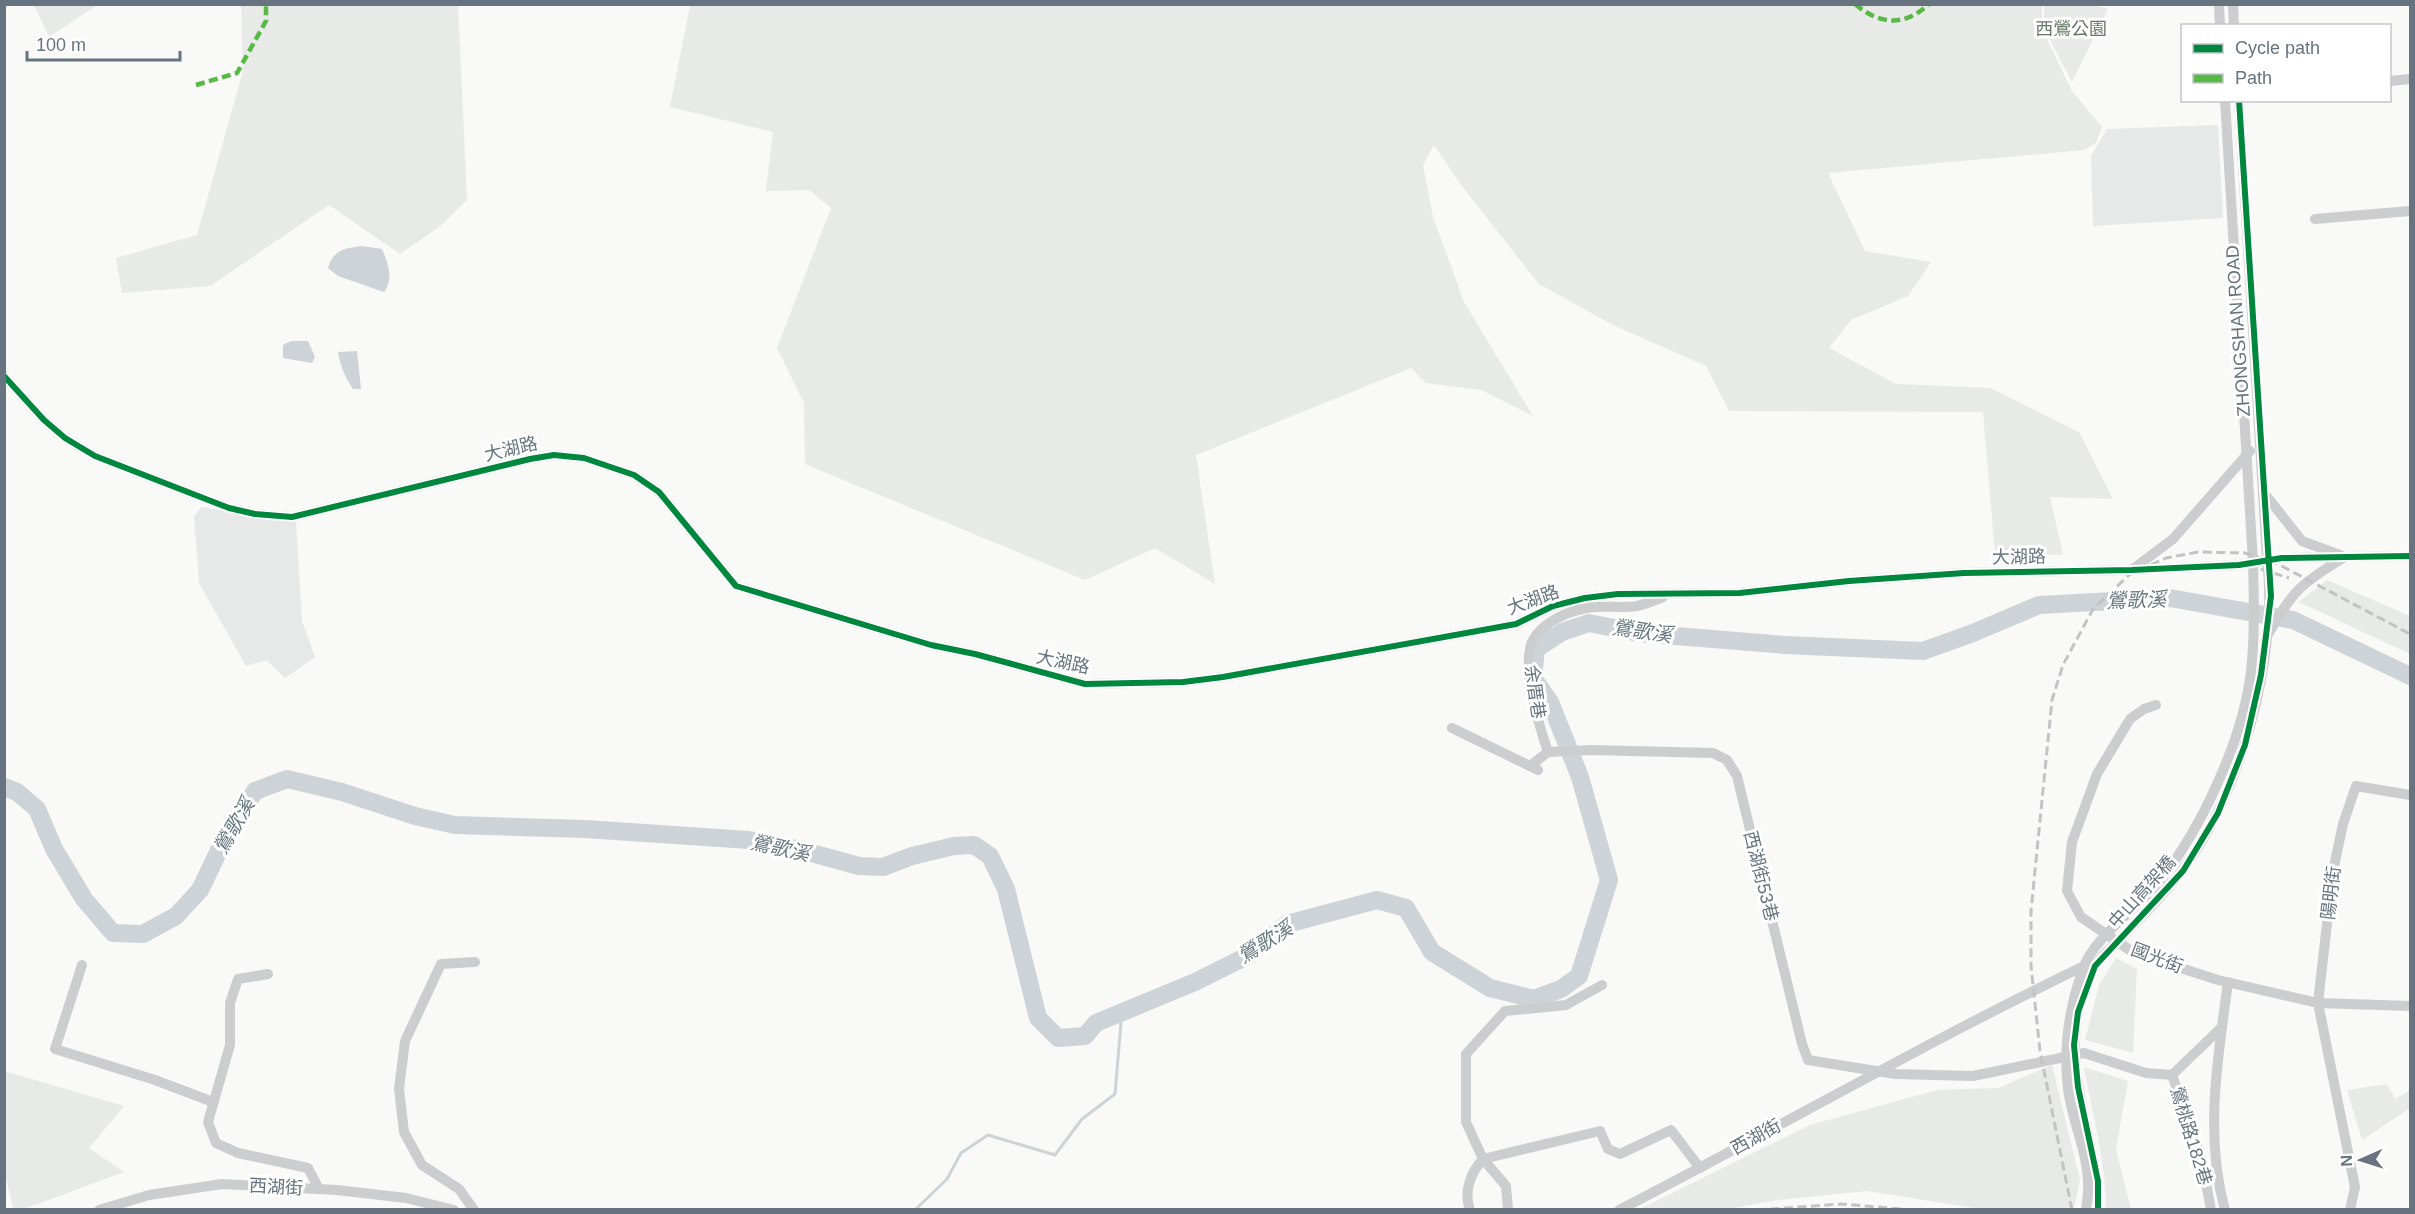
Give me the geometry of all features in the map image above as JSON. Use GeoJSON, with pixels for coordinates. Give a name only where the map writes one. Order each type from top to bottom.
{"type":"FeatureCollection","features":[{"type":"Feature","properties":{"kind":"street"},"geometry":{"type":"LineString","coordinates":[[2219,4],[2220,24]]}},
{"type":"Feature","properties":{"kind":"street"},"geometry":{"type":"LineString","coordinates":[[2233,4],[2234,24]]}},
{"type":"Feature","properties":{"kind":"street"},"geometry":{"type":"LineString","coordinates":[[2391,81],[2410,79]]}},
{"type":"Feature","properties":{"kind":"street","name":"ZHONGSHAN ROAD"},"geometry":{"type":"LineString","coordinates":[[2225,102],[2253,562]]}},
{"type":"Feature","properties":{"kind":"street","name":"ZHONGSHAN ROAD"},"geometry":{"type":"LineString","coordinates":[[2239,102],[2267,559]]}},
{"type":"Feature","properties":{"kind":"street"},"geometry":{"type":"LineString","coordinates":[[2315,219],[2410,211]]}},
{"type":"Feature","properties":{"kind":"street","name":"大湖路"},"geometry":{"type":"LineString","coordinates":[[4,376],[44,420],[65,438],[94,456],[219,504],[255,514],[291,517],[554,455],[584,458],[634,475],[659,492],[736,586],[920,642],[1085,684],[1183,682],[1261,672],[1516,624],[1553,606],[1586,598],[1618,594],[1740,593],[1849,581],[1964,573],[2132,570],[2253,562],[2267,559],[2410,556]]}},
{"type":"Feature","properties":{"kind":"street"},"geometry":{"type":"LineString","coordinates":[[2132,570],[2174,539],[2246,453],[2261,446]]}},
{"type":"Feature","properties":{"kind":"street"},"geometry":{"type":"LineString","coordinates":[[2264,492],[2302,541],[2346,557]]}},
{"type":"Feature","properties":{"kind":"street"},"geometry":{"type":"LineString","coordinates":[[2265,641],[2284,605],[2301,585],[2346,557]]}},
{"type":"Feature","properties":{"kind":"street","name":"中山高架橋"},"geometry":{"type":"LineString","coordinates":[[1892,1063],[2089,966],[2182,871],[2218,813],[2245,745],[2261,675],[2271,596],[2267,559]]}},
{"type":"Feature","properties":{"kind":"street","name":"中山高架橋"},"geometry":{"type":"LineString","coordinates":[[2098,1209],[2098,1181],[2078,1087],[2074,1045],[2078,1011],[2095,947],[2147,897],[2174,863],[2208,807],[2234,741],[2251,673],[2255,610],[2253,562]]}},
{"type":"Feature","properties":{"kind":"street","name":"余厝巷"},"geometry":{"type":"LineString","coordinates":[[1549,752],[1537,719],[1531,684],[1530,647],[1540,632],[1555,618],[1583,608],[1638,606],[1672,593]]}},
{"type":"Feature","properties":{"kind":"street","name":"國光街"},"geometry":{"type":"LineString","coordinates":[[2156,705],[2144,709],[2130,719],[2097,774],[2072,842],[2067,891],[2081,917],[2134,953],[2228,982],[2319,1003],[2410,1006]]}},
{"type":"Feature","properties":{"kind":"street"},"geometry":{"type":"LineString","coordinates":[[1452,728],[1534,768],[1549,752]]}},
{"type":"Feature","properties":{"kind":"street","name":"西湖街53巷"},"geometry":{"type":"LineString","coordinates":[[1549,752],[1591,750],[1713,753],[1727,760],[1737,776],[1802,1044],[1808,1060],[1877,1071]]}},
{"type":"Feature","properties":{"kind":"street","name":"陽明街"},"geometry":{"type":"LineString","coordinates":[[2350,1209],[2355,1187],[2319,1003],[2332,871],[2343,824],[2356,786],[2410,795]]}},
{"type":"Feature","properties":{"kind":"street"},"geometry":{"type":"LineString","coordinates":[[474,1209],[459,1189],[422,1165],[405,1132],[399,1089],[405,1041],[441,964],[475,962]]}},
{"type":"Feature","properties":{"kind":"street"},"geometry":{"type":"LineString","coordinates":[[82,965],[55,1049],[155,1080],[213,1102]]}},
{"type":"Feature","properties":{"kind":"street","name":"中山高架橋"},"geometry":{"type":"LineString","coordinates":[[2086,1209],[2088,1182],[2068,1089],[2066,1049],[2070,1010],[2089,966]]}},
{"type":"Feature","properties":{"kind":"street"},"geometry":{"type":"LineString","coordinates":[[268,974],[238,979],[230,1003],[230,1045],[208,1122],[216,1143],[238,1153],[308,1168],[319,1189]]}},
{"type":"Feature","properties":{"kind":"street"},"geometry":{"type":"LineString","coordinates":[[2224,1209],[2213,1152],[2215,1084],[2228,982]]}},
{"type":"Feature","properties":{"kind":"street"},"geometry":{"type":"LineString","coordinates":[[1508,1209],[1506,1186],[1483,1159],[1466,1122],[1466,1054],[1505,1011],[1566,1005],[1602,985]]}},
{"type":"Feature","properties":{"kind":"street"},"geometry":{"type":"LineString","coordinates":[[2172,1075],[2222,1027]]}},
{"type":"Feature","properties":{"kind":"street","name":"鶯桃路182巷"},"geometry":{"type":"LineString","coordinates":[[1877,1071],[1973,1076],[2084,1053],[2146,1073],[2172,1075],[2202,1161],[2211,1209]]}},
{"type":"Feature","properties":{"kind":"street","name":"西湖街"},"geometry":{"type":"LineString","coordinates":[[1619,1209],[1700,1168],[1892,1063]]}},
{"type":"Feature","properties":{"kind":"street"},"geometry":{"type":"LineString","coordinates":[[1470,1209],[1467,1202],[1472,1170],[1483,1159],[1600,1131],[1608,1149],[1620,1154],[1671,1130],[1700,1168]]}},
{"type":"Feature","properties":{"kind":"street","name":"西湖街"},"geometry":{"type":"LineString","coordinates":[[99,1209],[149,1195],[222,1184],[319,1189],[406,1198],[454,1209]]}},
{"type":"Feature","properties":{"kind":"shaded area"},"geometry":{"type":"Polygon","coordinates":[[[2218,125],[2223,218],[2093,226],[2091,156],[2107,129],[2218,125]]]}},
{"type":"Feature","properties":{"kind":"shaded area"},"geometry":{"type":"Polygon","coordinates":[[[362,246],[382,249],[389,276],[384,292],[338,276],[328,268],[333,257],[340,251],[362,246]]]}},
{"type":"Feature","properties":{"kind":"shaded area"},"geometry":{"type":"Polygon","coordinates":[[[291,341],[308,341],[315,357],[312,363],[283,358],[283,345],[291,341]]]}},
{"type":"Feature","properties":{"kind":"shaded area"},"geometry":{"type":"Polygon","coordinates":[[[357,351],[361,389],[353,389],[343,371],[338,352],[357,351]]]}},
{"type":"Feature","properties":{"kind":"shaded area"},"geometry":{"type":"Polygon","coordinates":[[[201,507],[296,522],[302,621],[315,657],[285,678],[266,660],[246,666],[199,583],[194,517],[201,507]]]}},
{"type":"Feature","properties":{"kind":"green space"},"geometry":{"type":"Polygon","coordinates":[[[34,5],[97,5],[49,37],[34,5]]]}},
{"type":"Feature","properties":{"kind":"green space"},"geometry":{"type":"Polygon","coordinates":[[[241,5],[458,5],[467,200],[439,227],[400,254],[329,205],[210,286],[122,293],[116,258],[197,235],[243,71],[241,5]]]}},
{"type":"Feature","properties":{"kind":"green space"},"geometry":{"type":"Polygon","coordinates":[[[690,5],[2042,5],[2042,29],[2072,91],[2102,127],[2096,143],[2084,150],[1828,173],[1865,251],[1931,262],[1908,296],[1851,320],[1829,348],[1896,384],[1991,388],[2079,432],[2113,499],[2050,497],[2063,555],[1995,553],[1983,412],[1729,411],[1706,366],[1613,325],[1539,284],[1461,185],[1434,145],[1423,165],[1433,217],[1464,302],[1533,416],[1481,390],[1426,383],[1411,368],[1196,455],[1215,584],[1155,548],[1085,580],[805,464],[804,403],[777,348],[831,208],[809,190],[766,191],[773,132],[670,107],[690,5]]]}},
{"type":"Feature","properties":{"kind":"green space","name":"西鶯公園"},"geometry":{"type":"Polygon","coordinates":[[[2044,5],[2093,5],[2108,9],[2072,82],[2044,28],[2044,5]]]}},
{"type":"Feature","properties":{"kind":"green space"},"geometry":{"type":"Polygon","coordinates":[[[2327,580],[2410,616],[2410,654],[2299,602],[2327,580]]]}},
{"type":"Feature","properties":{"kind":"green space"},"geometry":{"type":"Polygon","coordinates":[[[2116,958],[2137,969],[2133,1053],[2085,1040],[2099,985],[2116,958]]]}},
{"type":"Feature","properties":{"kind":"green space"},"geometry":{"type":"Polygon","coordinates":[[[2052,1065],[2080,1180],[2074,1209],[1981,1209],[1867,1191],[1778,1200],[1728,1209],[1638,1210],[1810,1125],[1937,1090],[1998,1088],[2052,1065]]]}},
{"type":"Feature","properties":{"kind":"green space"},"geometry":{"type":"Polygon","coordinates":[[[2084,1067],[2128,1081],[2116,1149],[2131,1209],[2106,1209],[2101,1156],[2084,1067]]]}},
{"type":"Feature","properties":{"kind":"green space"},"geometry":{"type":"Polygon","coordinates":[[[4,1071],[124,1106],[89,1148],[124,1172],[24,1209],[13,1209],[5,1172],[4,1071]]]}},
{"type":"Feature","properties":{"kind":"green space"},"geometry":{"type":"Polygon","coordinates":[[[2387,1084],[2395,1099],[2410,1090],[2410,1108],[2362,1140],[2347,1090],[2387,1084]]]}},
{"type":"Feature","properties":{"kind":"waterway","name":"鶯歌溪"},"geometry":{"type":"LineString","coordinates":[[4,787],[17,792],[37,809],[54,849],[84,899],[113,933],[143,934],[176,916],[200,890],[226,836],[255,791],[287,779],[342,792],[415,816],[455,825],[585,829],[749,840],[797,849],[859,866],[883,867],[912,856],[954,846],[974,845],[990,856],[1006,889],[1038,1018],[1058,1038],[1085,1036],[1096,1023],[1195,982],[1247,956],[1287,924],[1377,900],[1406,908],[1432,952],[1490,988],[1534,999],[1561,989],[1579,976],[1609,880],[1580,777],[1550,702],[1533,678],[1536,649],[1562,632],[1589,623],[1639,633],[1785,645],[1923,651],[2039,605],[2170,598],[2293,620],[2410,676]]}},
{"type":"Feature","properties":{"kind":"waterway"},"geometry":{"type":"LineString","coordinates":[[915,1210],[947,1179],[961,1153],[988,1135],[1055,1155],[1082,1119],[1115,1094],[1122,1011]]}},
{"type":"Feature","properties":{"kind":"railway"},"geometry":{"type":"LineString","coordinates":[[2072,1210],[2040,1051],[2031,966],[2031,911],[2052,700],[2063,665],[2093,609],[2129,575],[2166,558],[2198,552],[2245,553],[2276,563],[2410,634]]}},
{"type":"Feature","properties":{"kind":"railway"},"geometry":{"type":"LineString","coordinates":[[2235,561],[2289,578]]}},
{"type":"Feature","properties":{"kind":"railway"},"geometry":{"type":"LineString","coordinates":[[1757,1210],[1841,1204],[1914,1210]]}},
{"type":"Feature","properties":{"kind":"marked path"},"geometry":{"type":"LineString","coordinates":[[196,85],[237,73],[266,21],[266,4]]}},
{"type":"Feature","properties":{"kind":"marked path"},"geometry":{"type":"LineString","coordinates":[[1855,4],[1874,16],[1892,20],[1910,17],[1929,4]]}},
{"type":"Feature","properties":{"kind":"cycle path"},"geometry":{"type":"LineString","coordinates":[[2098,1210],[2098,1181],[2078,1087],[2074,1045],[2078,1012],[2095,966],[2183,871],[2218,813],[2245,745],[2261,675],[2271,596],[2239,102]]}},
{"type":"Feature","properties":{"kind":"cycle path"},"geometry":{"type":"LineString","coordinates":[[4,376],[44,420],[65,438],[95,456],[229,508],[255,514],[292,517],[530,459],[554,455],[584,458],[634,475],[659,492],[736,586],[931,645],[975,654],[1085,684],[1183,682],[1223,677],[1516,624],[1553,606],[1585,598],[1618,594],[1740,593],[1849,581],[1964,573],[2132,570],[2239,565],[2282,558],[2410,556]]}}]}
